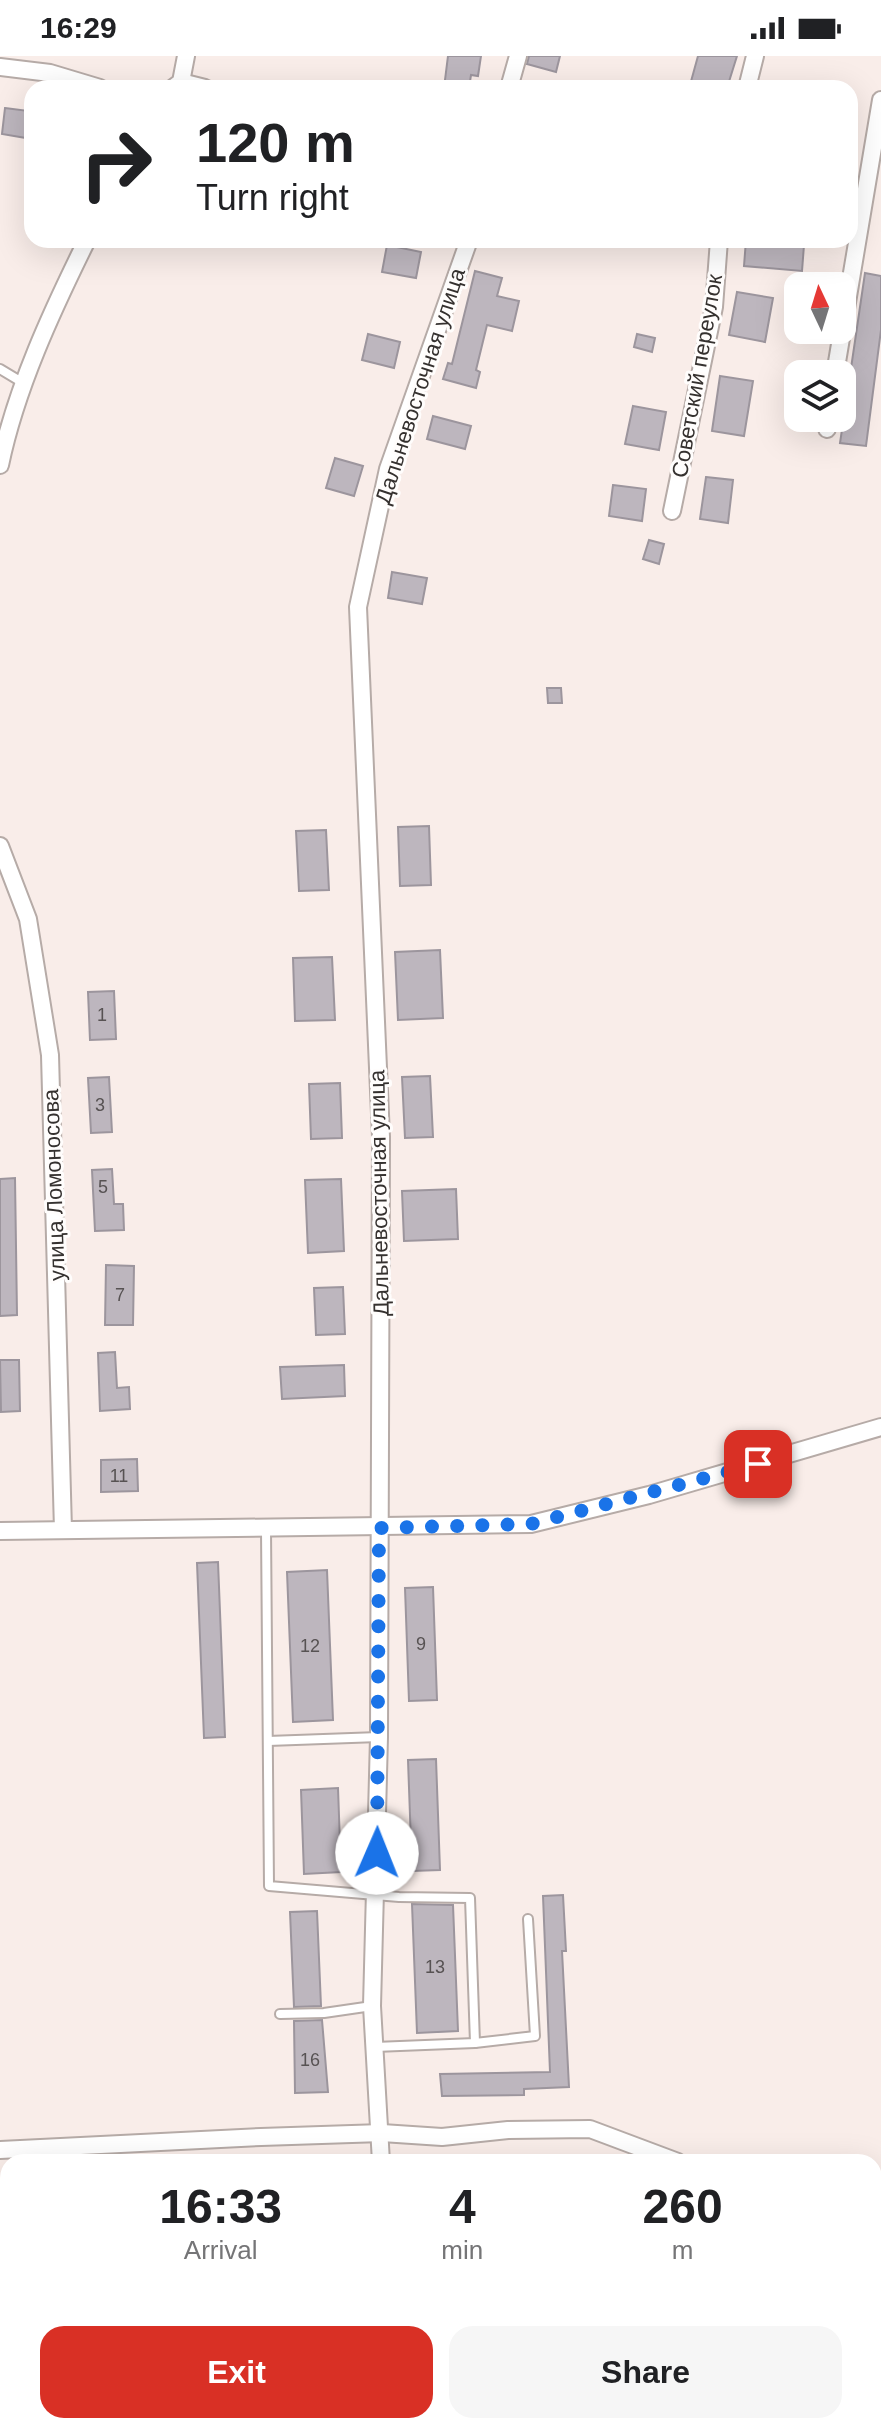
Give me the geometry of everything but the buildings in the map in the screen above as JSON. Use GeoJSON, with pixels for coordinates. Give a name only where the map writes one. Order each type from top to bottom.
{"type":"FeatureCollection","features":[{"type":"Feature","properties":{"kind":"street"},"geometry":{"type":"LineString","coordinates":[[179,80],[186,56]]}},
{"type":"Feature","properties":{"kind":"street"},"geometry":{"type":"LineString","coordinates":[[511,80],[518,56]]}},
{"type":"Feature","properties":{"kind":"street"},"geometry":{"type":"LineString","coordinates":[[749,80],[755,56]]}},
{"type":"Feature","properties":{"kind":"street"},"geometry":{"type":"LineString","coordinates":[[0,67],[50,73],[73,80]]}},
{"type":"Feature","properties":{"kind":"street"},"geometry":{"type":"LineString","coordinates":[[858,212],[881,100]]}},
{"type":"Feature","properties":{"kind":"street"},"geometry":{"type":"LineString","coordinates":[[0,465],[6,435],[56,303],[83,248]]}},
{"type":"Feature","properties":{"kind":"street","name":"Дальневосточная улица"},"geometry":{"type":"LineString","coordinates":[[381,2154],[372,2006],[379,1737],[381,1137],[358,607],[388,469],[466,248]]}},
{"type":"Feature","properties":{"kind":"street","name":"Советский переулок"},"geometry":{"type":"LineString","coordinates":[[672,511],[714,307],[718,248]]}},
{"type":"Feature","properties":{"kind":"street"},"geometry":{"type":"LineString","coordinates":[[837,360],[851,248]]}},
{"type":"Feature","properties":{"kind":"street","name":"улица Ломоносова"},"geometry":{"type":"LineString","coordinates":[[0,846],[28,919],[50,1055],[63,1530]]}},
{"type":"Feature","properties":{"kind":"street"},"geometry":{"type":"LineString","coordinates":[[0,1531],[266,1530],[531,1524],[649,1495],[881,1427]]}},
{"type":"Feature","properties":{"kind":"street"},"geometry":{"type":"LineString","coordinates":[[110,2154],[382,2133],[442,2137],[508,2130],[590,2129],[657,2154]]}},
{"type":"Feature","properties":{"kind":"street"},"geometry":{"type":"LineString","coordinates":[[0,2150],[78,2154]]}},
{"type":"Feature","properties":{"kind":"lane"},"geometry":{"type":"LineString","coordinates":[[0,369],[26,385]]}},
{"type":"Feature","properties":{"kind":"lane"},"geometry":{"type":"LineString","coordinates":[[266,1530],[269,1886],[375,1895],[470,1898],[475,2043]]}},
{"type":"Feature","properties":{"kind":"lane"},"geometry":{"type":"LineString","coordinates":[[268,1741],[379,1737]]}},
{"type":"Feature","properties":{"kind":"lane"},"geometry":{"type":"LineString","coordinates":[[375,2047],[475,2043],[535,2036],[528,1919]]}},
{"type":"Feature","properties":{"kind":"lane"},"geometry":{"type":"LineString","coordinates":[[280,2014],[324,2013],[372,2006]]}},
{"type":"Feature","properties":{"kind":"route"},"geometry":{"type":"LineString","coordinates":[[377,1853],[379,1528],[531,1524],[758,1464]]}}]}
